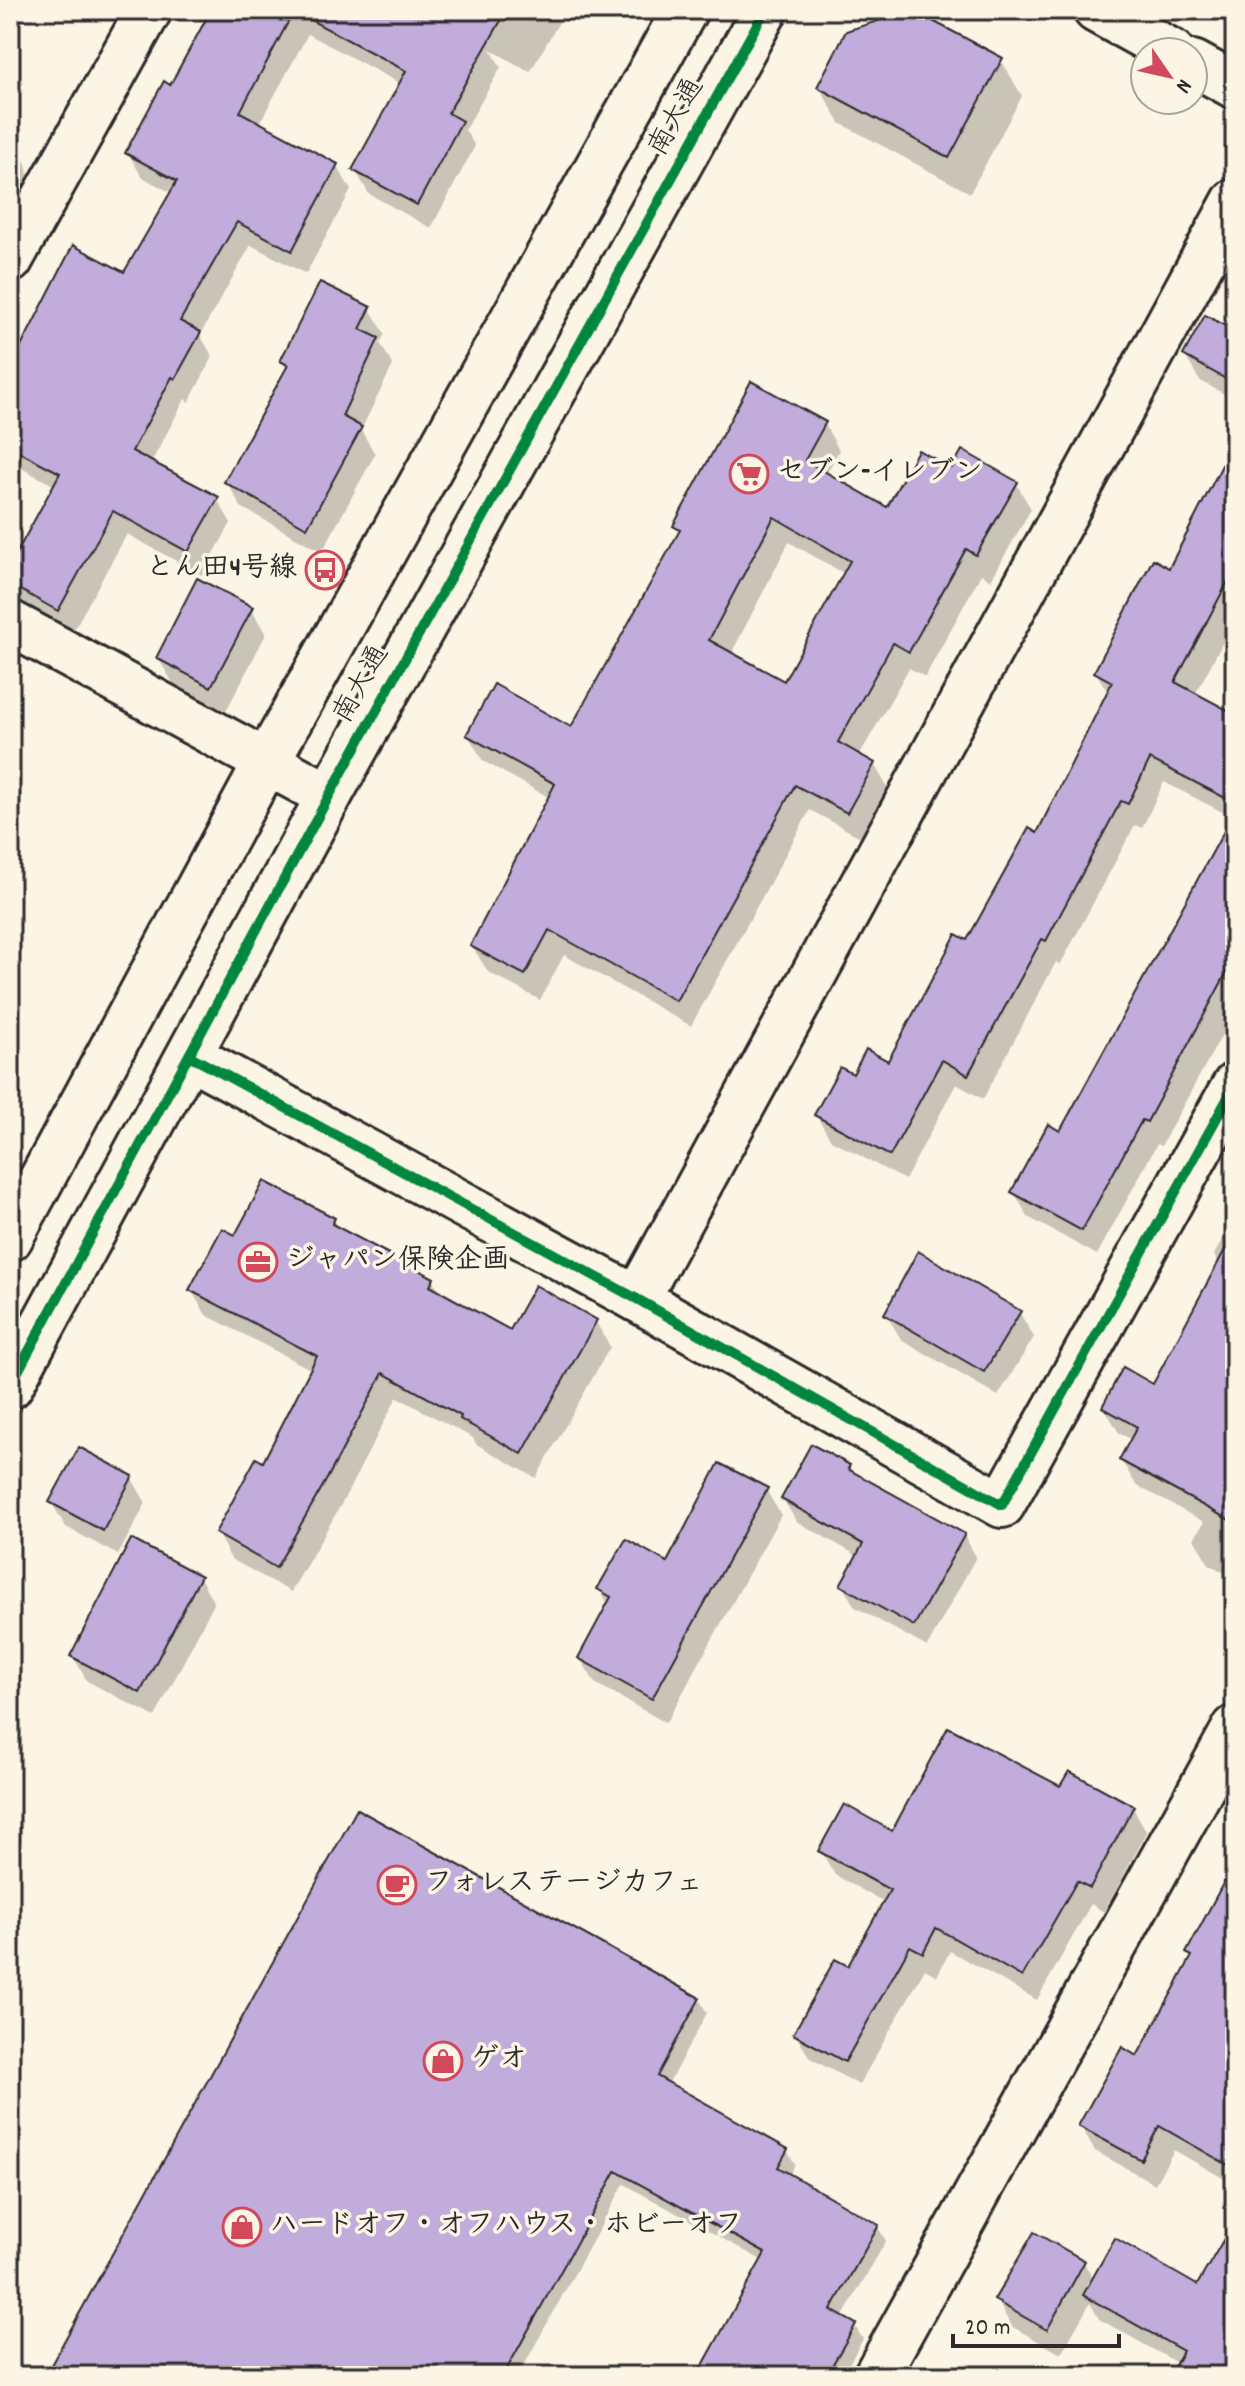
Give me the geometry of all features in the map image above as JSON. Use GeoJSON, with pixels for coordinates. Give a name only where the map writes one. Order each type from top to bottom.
{"type":"FeatureCollection","features":[{"type":"Feature","properties":{"kind":"street"},"geometry":{"type":"LineString","coordinates":[[10,260],[149,10]]}},
{"type":"Feature","properties":{"kind":"street","name":"南大通"},"geometry":{"type":"LineString","coordinates":[[10,1238],[266,763],[685,10]]}},
{"type":"Feature","properties":{"kind":"street","name":"南大通"},"geometry":{"type":"LineString","coordinates":[[10,1386],[329,796],[765,10]]}},
{"type":"Feature","properties":{"kind":"street"},"geometry":{"type":"LineString","coordinates":[[1096,10],[1143,36]]}},
{"type":"Feature","properties":{"kind":"street"},"geometry":{"type":"LineString","coordinates":[[1209,72],[1235,86]]}},
{"type":"Feature","properties":{"kind":"street"},"geometry":{"type":"LineString","coordinates":[[637,1299],[1235,201]]}},
{"type":"Feature","properties":{"kind":"street"},"geometry":{"type":"LineString","coordinates":[[10,623],[329,796]]}},
{"type":"Feature","properties":{"kind":"street"},"geometry":{"type":"LineString","coordinates":[[190,1056],[637,1299],[1002,1505],[1235,1085]]}},
{"type":"Feature","properties":{"kind":"street"},"geometry":{"type":"LineString","coordinates":[[876,2376],[1235,1728]]}},
{"type":"Feature","properties":{"kind":"building"},"geometry":{"type":"Polygon","coordinates":[[[211,10],[507,10],[448,113],[462,121],[417,205],[352,170],[406,71],[294,11],[240,112],[338,164],[292,251],[237,222],[180,321],[201,332],[175,379],[172,377],[132,451],[219,497],[188,552],[113,511],[58,611],[10,584],[10,565],[60,473],[10,447],[10,368],[73,245],[124,272],[177,181],[125,153],[164,81],[170,85],[211,10]]]}},
{"type":"Feature","properties":{"kind":"building"},"geometry":{"type":"Polygon","coordinates":[[[912,10],[1003,58],[949,158],[817,87],[846,31],[912,10]]]}},
{"type":"Feature","properties":{"kind":"building"},"geometry":{"type":"Polygon","coordinates":[[[320,282],[371,307],[360,329],[379,338],[342,416],[362,427],[307,528],[224,482],[288,365],[280,361],[320,282]]]}},
{"type":"Feature","properties":{"kind":"building"},"geometry":{"type":"Polygon","coordinates":[[[1205,315],[1235,331],[1235,384],[1183,355],[1205,315]]]}},
{"type":"Feature","properties":{"kind":"building"},"geometry":{"type":"Polygon","coordinates":[[[751,381],[826,422],[805,460],[887,507],[918,450],[952,468],[962,450],[1018,482],[976,555],[966,549],[909,652],[893,643],[838,742],[875,763],[847,813],[795,785],[676,1001],[549,930],[525,975],[470,946],[555,784],[466,735],[494,684],[571,727],[680,530],[673,526],[751,381]],[[774,517],[709,640],[784,681],[850,561],[774,517]]]}},
{"type":"Feature","properties":{"kind":"building"},"geometry":{"type":"Polygon","coordinates":[[[1235,440],[1235,568],[1175,682],[1235,714],[1235,803],[1150,759],[1128,804],[1121,801],[1046,941],[1042,939],[968,1075],[942,1060],[890,1156],[814,1115],[840,1067],[853,1074],[866,1049],[888,1061],[956,934],[967,940],[1029,828],[1037,833],[1112,682],[1094,672],[1153,559],[1169,568],[1235,440]]]}},
{"type":"Feature","properties":{"kind":"building"},"geometry":{"type":"Polygon","coordinates":[[[197,578],[253,607],[211,687],[156,658],[197,578]]]}},
{"type":"Feature","properties":{"kind":"building"},"geometry":{"type":"Polygon","coordinates":[[[1235,811],[1235,957],[1147,1122],[1142,1120],[1082,1231],[1011,1192],[1048,1124],[1060,1131],[1235,811]]]}},
{"type":"Feature","properties":{"kind":"building"},"geometry":{"type":"Polygon","coordinates":[[[264,1181],[335,1218],[332,1224],[434,1278],[430,1286],[510,1330],[535,1285],[597,1320],[522,1454],[383,1373],[276,1568],[215,1533],[256,1458],[263,1462],[317,1356],[189,1290],[222,1228],[235,1235],[264,1181]]]}},
{"type":"Feature","properties":{"kind":"building"},"geometry":{"type":"Polygon","coordinates":[[[1235,1231],[1235,1523],[1119,1460],[1137,1427],[1102,1407],[1123,1367],[1153,1384],[1235,1231]]]}},
{"type":"Feature","properties":{"kind":"building"},"geometry":{"type":"Polygon","coordinates":[[[918,1251],[1021,1311],[984,1372],[884,1314],[918,1251]]]}},
{"type":"Feature","properties":{"kind":"building"},"geometry":{"type":"Polygon","coordinates":[[[811,1444],[850,1465],[848,1469],[965,1534],[914,1626],[840,1585],[863,1544],[781,1499],[811,1444]]]}},
{"type":"Feature","properties":{"kind":"building"},"geometry":{"type":"Polygon","coordinates":[[[79,1447],[133,1476],[103,1531],[49,1502],[79,1447]]]}},
{"type":"Feature","properties":{"kind":"building"},"geometry":{"type":"Polygon","coordinates":[[[719,1463],[768,1488],[652,1699],[578,1658],[611,1597],[597,1589],[626,1539],[667,1562],[719,1463]]]}},
{"type":"Feature","properties":{"kind":"building"},"geometry":{"type":"Polygon","coordinates":[[[131,1539],[201,1576],[140,1693],[70,1656],[131,1539]]]}},
{"type":"Feature","properties":{"kind":"building"},"geometry":{"type":"Polygon","coordinates":[[[948,1727],[1060,1786],[1069,1771],[1134,1806],[1090,1888],[1077,1881],[1022,1977],[936,1928],[923,1953],[910,1946],[845,2062],[793,2034],[835,1959],[848,1966],[890,1890],[818,1851],[844,1804],[892,1831],[948,1727]]]}},
{"type":"Feature","properties":{"kind":"building"},"geometry":{"type":"Polygon","coordinates":[[[357,1809],[700,1998],[657,2076],[788,2149],[778,2167],[879,2225],[831,2310],[856,2324],[826,2376],[697,2376],[765,2253],[616,2171],[503,2376],[45,2376],[357,1809]]]}},
{"type":"Feature","properties":{"kind":"building"},"geometry":{"type":"Polygon","coordinates":[[[1235,1861],[1235,2169],[1159,2126],[1141,2160],[1078,2126],[1122,2047],[1137,2056],[1192,1956],[1186,1953],[1235,1861]]]}},
{"type":"Feature","properties":{"kind":"building"},"geometry":{"type":"Polygon","coordinates":[[[1235,2220],[1235,2376],[1169,2376],[1183,2351],[1083,2295],[1115,2238],[1197,2285],[1235,2220]]]}},
{"type":"Feature","properties":{"kind":"building"},"geometry":{"type":"Polygon","coordinates":[[[1034,2232],[1085,2261],[1047,2330],[994,2300],[1034,2232]]]}},
{"type":"Feature","properties":{"kind":"cycle path"},"geometry":{"type":"LineString","coordinates":[[10,1386],[329,796],[765,10]]}},
{"type":"Feature","properties":{"kind":"cycle path"},"geometry":{"type":"LineString","coordinates":[[190,1056],[637,1299],[1002,1505],[1235,1085]]}},
{"type":"Feature","properties":{"kind":"place","name":"セブン-イレブン"},"geometry":{"type":"Point","coordinates":[749,474]}},
{"type":"Feature","properties":{"kind":"place","name":"とん田4号線"},"geometry":{"type":"Point","coordinates":[325,570]}},
{"type":"Feature","properties":{"kind":"place","name":"ジャパン保険企画"},"geometry":{"type":"Point","coordinates":[258,1262]}},
{"type":"Feature","properties":{"kind":"place","name":"フォレステージカフェ"},"geometry":{"type":"Point","coordinates":[397,1885]}},
{"type":"Feature","properties":{"kind":"place","name":"ゲオ"},"geometry":{"type":"Point","coordinates":[443,2061]}},
{"type":"Feature","properties":{"kind":"place","name":"ハードオフ・オフハウス・ホビーオフ"},"geometry":{"type":"Point","coordinates":[242,2227]}}]}
